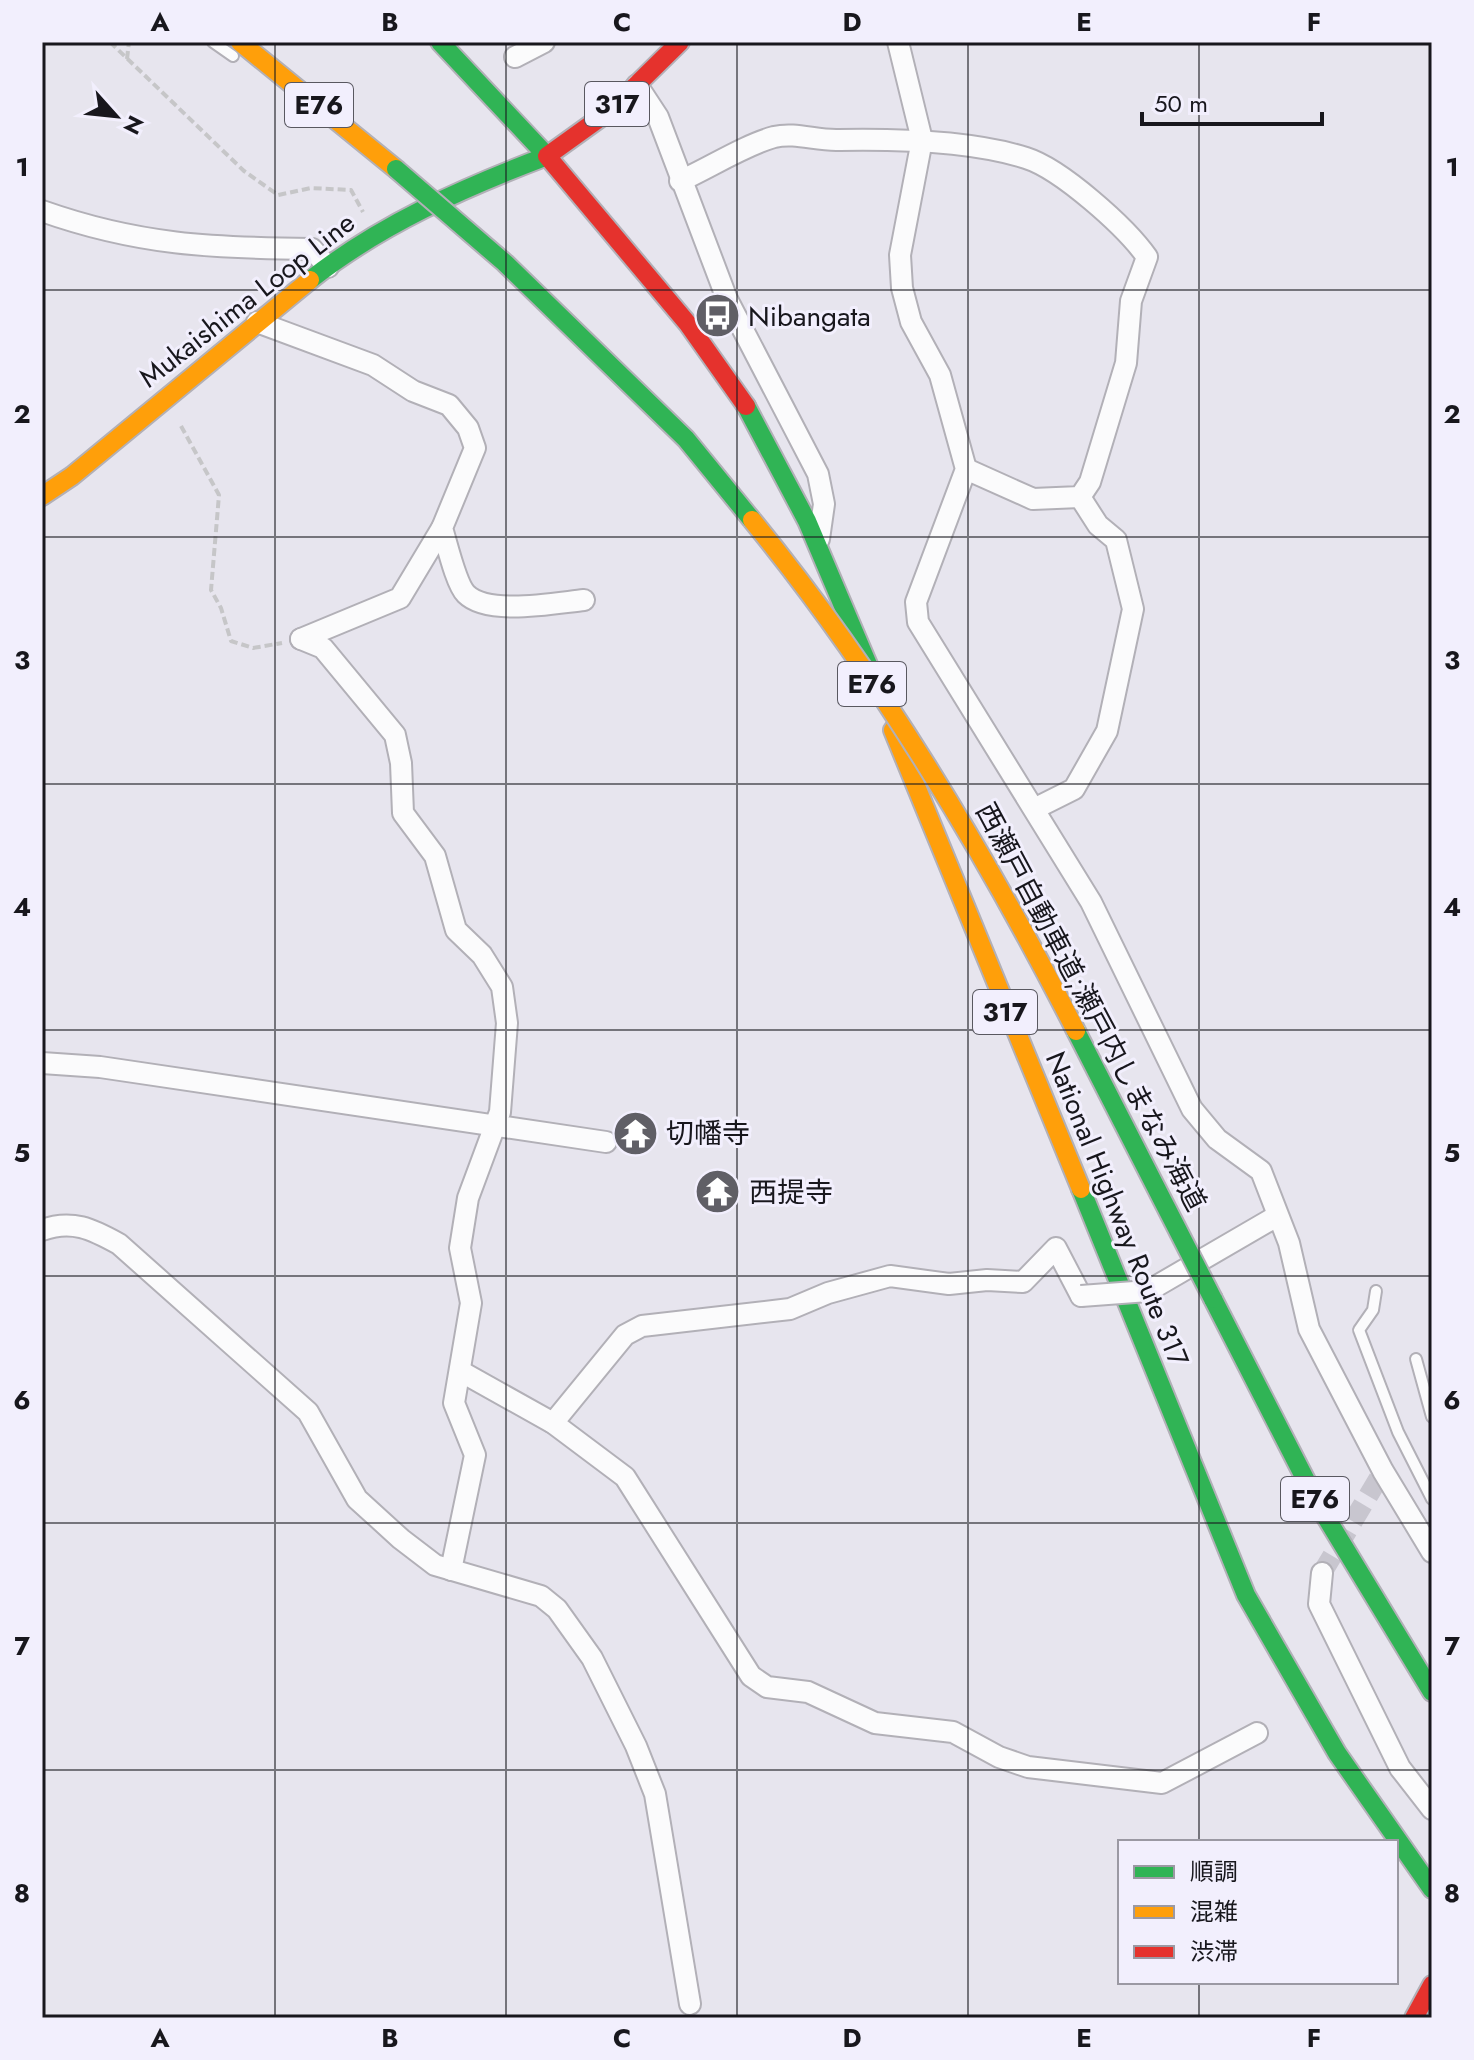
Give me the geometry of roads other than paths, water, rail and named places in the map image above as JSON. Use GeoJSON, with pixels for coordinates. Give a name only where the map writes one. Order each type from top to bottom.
{"type":"FeatureCollection","features":[{"type":"Feature","properties":{"kind":"main road","name":"National Highway Route 317"},"geometry":{"type":"LineString","coordinates":[[440,42],[547,156],[732,383],[773,455],[841,597],[1010,1023],[1246,1595],[1337,1753],[1398,1840]]}},
{"type":"Feature","properties":{"kind":"main road","name":"317"},"geometry":{"type":"LineString","coordinates":[[547,156],[603,116],[637,85],[670,46]]}},
{"type":"Feature","properties":{"kind":"main road","name":"西瀬戸自動車道;瀬戸内しまなみ海道"},"geometry":{"type":"LineString","coordinates":[[240,51],[396,169],[505,263],[686,439],[783,560],[891,710],[971,834],[1038,956],[1318,1504],[1432,1692]]}},
{"type":"Feature","properties":{"kind":"main road","name":"Mukaishima Loop Line"},"geometry":{"type":"LineString","coordinates":[[42,496],[84,466],[328,267],[376,235],[466,187],[547,156]]}},
{"type":"Feature","properties":{"kind":"main road","name":"National Highway Route 317"},"geometry":{"type":"LineString","coordinates":[[1398,1840],[1432,1889]]}},
{"type":"Feature","properties":{"kind":"main road"},"geometry":{"type":"LineString","coordinates":[[1414,2018],[1432,1985]]}},
{"type":"Feature","properties":{"kind":"street"},"geometry":{"type":"LineString","coordinates":[[515,57],[544,42]]}},
{"type":"Feature","properties":{"kind":"street"},"geometry":{"type":"LineString","coordinates":[[898,42],[922,140],[900,255],[902,288],[911,322],[940,375],[966,469],[916,602],[918,622],[1036,808],[1091,902],[1192,1109],[1217,1139],[1261,1171],[1289,1243],[1309,1329],[1383,1471],[1432,1552]]}},
{"type":"Feature","properties":{"kind":"street"},"geometry":{"type":"LineString","coordinates":[[637,85],[658,117],[727,299],[818,474],[824,504],[818,549]]}},
{"type":"Feature","properties":{"kind":"street"},"geometry":{"type":"LineString","coordinates":[[680,181],[783,136],[795,134],[815,141],[922,140],[1027,158],[1096,205],[1132,236],[1147,257],[1131,301],[1126,363],[1090,482],[1080,497]]}},
{"type":"Feature","properties":{"kind":"street"},"geometry":{"type":"LineString","coordinates":[[42,211],[93,229],[198,247],[312,249],[328,267]]}},
{"type":"Feature","properties":{"kind":"street"},"geometry":{"type":"LineString","coordinates":[[257,322],[373,365],[413,391],[449,405],[468,428],[475,448],[442,528],[400,598],[301,639],[323,648],[395,735],[401,763],[403,813],[435,856],[456,930],[482,955],[502,987],[507,1023],[500,1112],[468,1198],[460,1248],[471,1303],[454,1403],[475,1455],[451,1570]]}},
{"type":"Feature","properties":{"kind":"street"},"geometry":{"type":"LineString","coordinates":[[966,469],[1033,499],[1080,497]]}},
{"type":"Feature","properties":{"kind":"street"},"geometry":{"type":"LineString","coordinates":[[1036,808],[1074,789],[1107,731],[1133,609],[1116,540],[1098,525],[1080,497]]}},
{"type":"Feature","properties":{"kind":"street"},"geometry":{"type":"LineString","coordinates":[[442,528],[465,593],[482,604],[507,606],[584,600]]}},
{"type":"Feature","properties":{"kind":"street"},"geometry":{"type":"LineString","coordinates":[[42,1063],[100,1067],[606,1142]]}},
{"type":"Feature","properties":{"kind":"street"},"geometry":{"type":"LineString","coordinates":[[553,1423],[625,1335],[642,1326],[790,1309],[828,1293],[890,1276],[949,1284],[987,1280],[1023,1282],[1056,1248],[1081,1296],[1148,1291],[1277,1216]]}},
{"type":"Feature","properties":{"kind":"street"},"geometry":{"type":"LineString","coordinates":[[42,1230],[62,1223],[97,1231],[119,1244],[308,1412],[357,1499],[435,1565],[541,1596],[557,1609],[592,1658],[636,1746],[655,1794],[690,2004]]}},
{"type":"Feature","properties":{"kind":"street"},"geometry":{"type":"LineString","coordinates":[[460,1371],[553,1423],[625,1477],[651,1524],[751,1676],[767,1687],[808,1692],[875,1723],[953,1732],[999,1757],[1028,1767],[1162,1783],[1257,1733]]}},
{"type":"Feature","properties":{"kind":"street"},"geometry":{"type":"LineString","coordinates":[[1322,1573],[1319,1604],[1400,1768],[1432,1809]]}},
{"type":"Feature","properties":{"kind":"lane"},"geometry":{"type":"LineString","coordinates":[[213,42],[240,51]]}},
{"type":"Feature","properties":{"kind":"lane"},"geometry":{"type":"LineString","coordinates":[[265,78],[396,169]]}},
{"type":"Feature","properties":{"kind":"lane"},"geometry":{"type":"LineString","coordinates":[[1376,1291],[1373,1310],[1359,1330],[1398,1432],[1432,1499]]}},
{"type":"Feature","properties":{"kind":"lane"},"geometry":{"type":"LineString","coordinates":[[1416,1359],[1432,1417]]}},
{"type":"Feature","properties":{"kind":"tunnel"},"geometry":{"type":"LineString","coordinates":[[1322,1573],[1383,1471]]}},
{"type":"Feature","properties":{"kind":"place","name":"Nibangata"},"geometry":{"type":"Point","coordinates":[717,316]}},
{"type":"Feature","properties":{"kind":"place","name":"切幡寺"},"geometry":{"type":"Point","coordinates":[635,1133]}},
{"type":"Feature","properties":{"kind":"place","name":"西提寺"},"geometry":{"type":"Point","coordinates":[718,1192]}}]}
